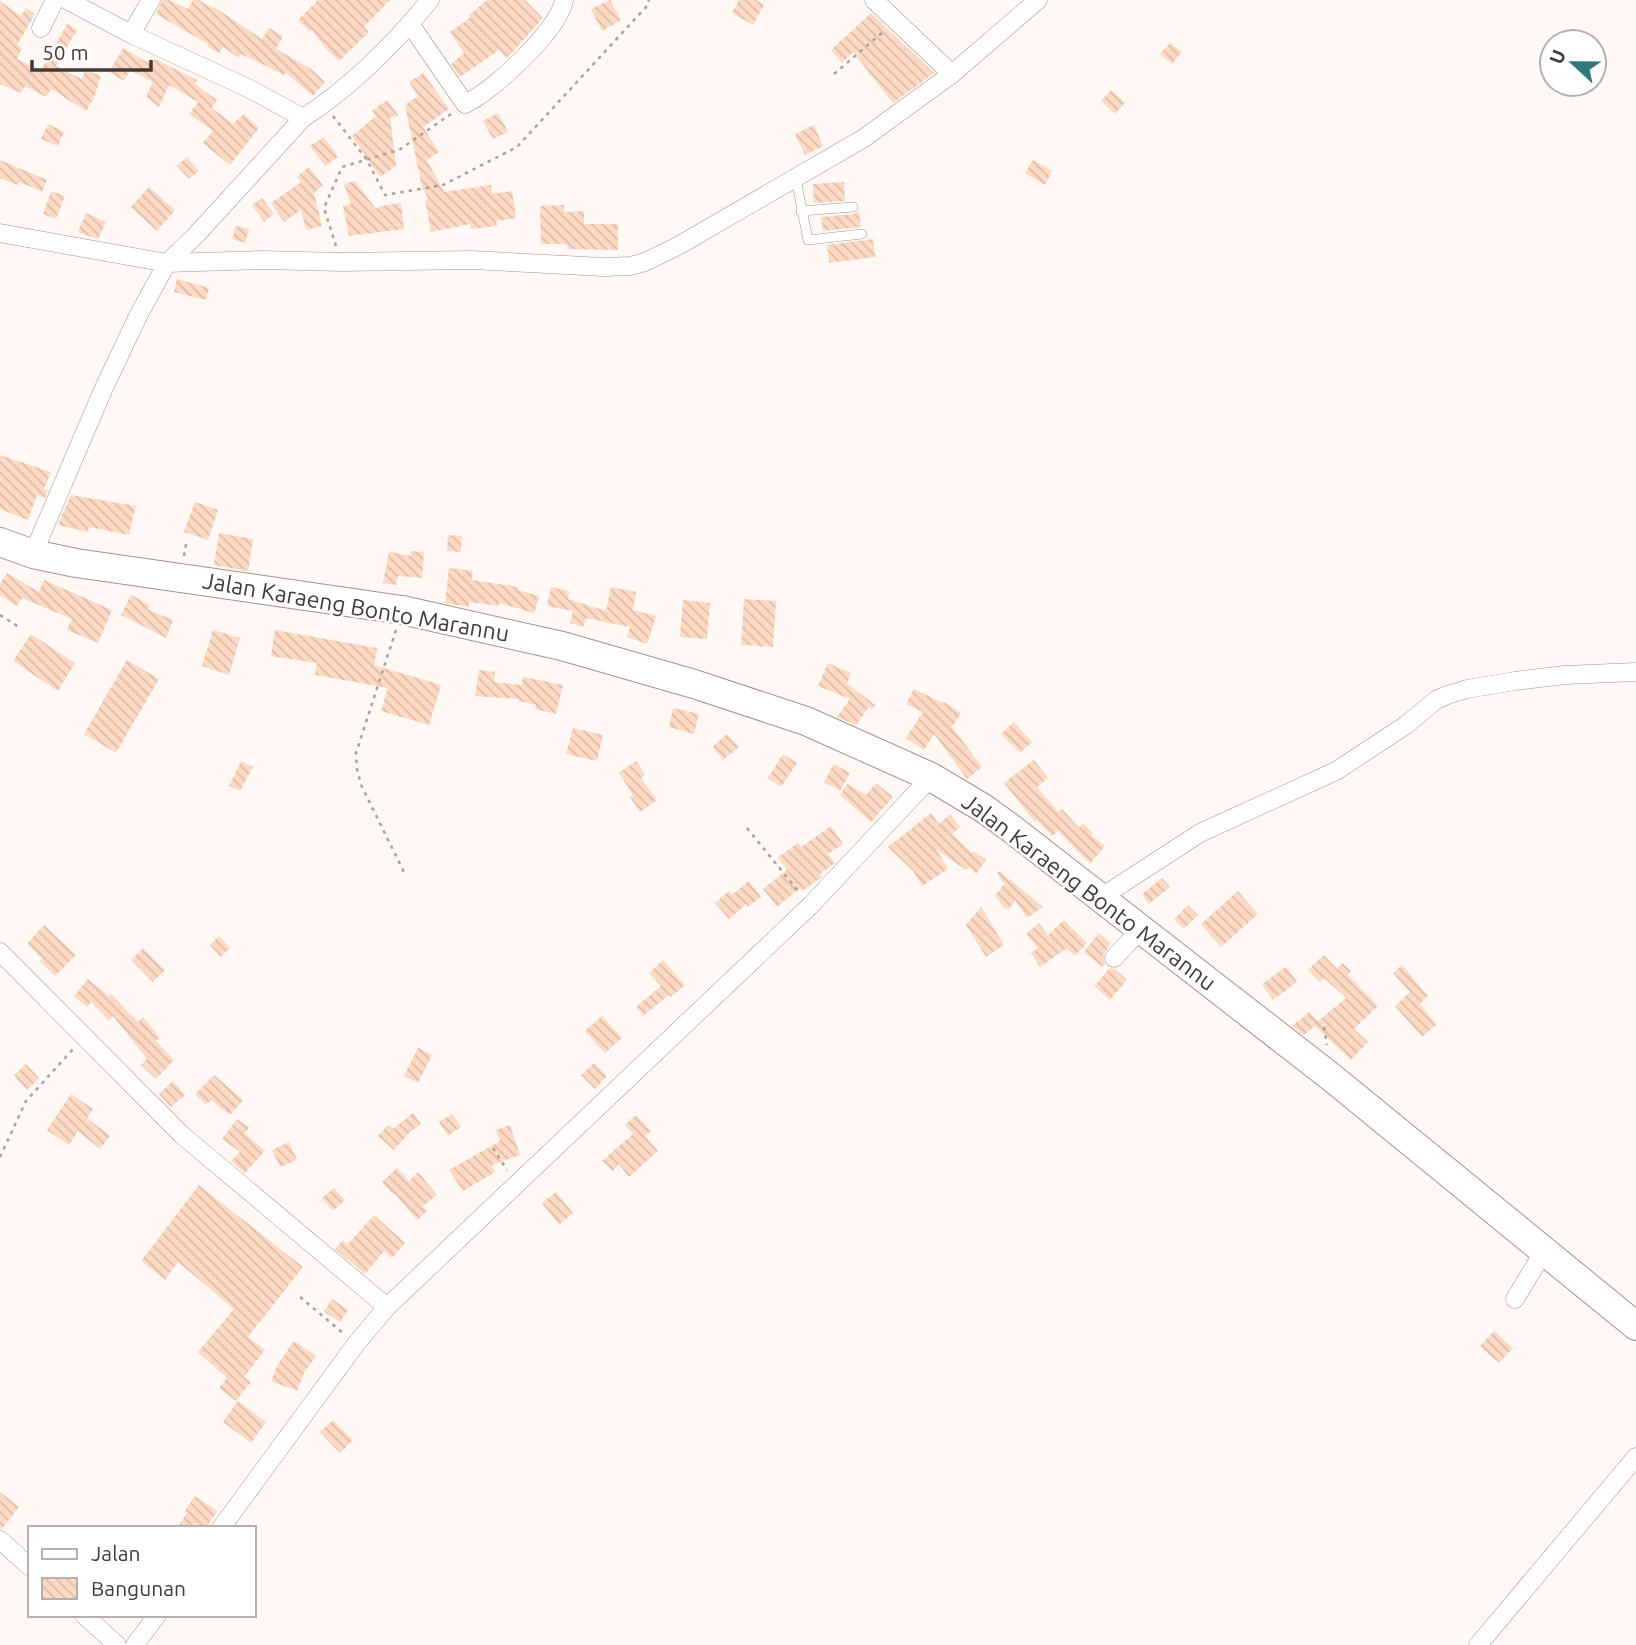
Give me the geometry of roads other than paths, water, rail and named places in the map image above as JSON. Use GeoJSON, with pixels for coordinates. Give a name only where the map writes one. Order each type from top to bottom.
{"type":"FeatureCollection","features":[{"type":"Feature","properties":{"kind":"main road","name":"Jalan Karaeng Bonto Marannu"},"geometry":{"type":"LineString","coordinates":[[0,542],[33,554],[76,563],[402,610],[562,646],[694,684],[806,721],[931,777],[983,808],[1141,929],[1331,1077],[1636,1326]]}},
{"type":"Feature","properties":{"kind":"street"},"geometry":{"type":"LineString","coordinates":[[41,28],[55,0]]}},
{"type":"Feature","properties":{"kind":"street"},"geometry":{"type":"LineString","coordinates":[[67,0],[131,34],[250,89],[303,118]]}},
{"type":"Feature","properties":{"kind":"street"},"geometry":{"type":"LineString","coordinates":[[131,34],[151,0]]}},
{"type":"Feature","properties":{"kind":"street"},"geometry":{"type":"LineString","coordinates":[[33,554],[103,390],[167,263],[303,118],[324,105],[410,24],[430,0]]}},
{"type":"Feature","properties":{"kind":"street"},"geometry":{"type":"LineString","coordinates":[[410,24],[465,104],[515,68],[556,17],[564,0]]}},
{"type":"Feature","properties":{"kind":"street"},"geometry":{"type":"LineString","coordinates":[[874,0],[952,74]]}},
{"type":"Feature","properties":{"kind":"street"},"geometry":{"type":"LineString","coordinates":[[0,233],[167,263],[472,260],[630,266],[678,246],[864,138],[952,74],[1038,0]]}},
{"type":"Feature","properties":{"kind":"street"},"geometry":{"type":"LineString","coordinates":[[1100,898],[1200,833],[1336,771],[1447,695],[1528,679],[1636,672]]}},
{"type":"Feature","properties":{"kind":"street"},"geometry":{"type":"LineString","coordinates":[[222,1526],[356,1344],[387,1307],[810,906],[931,777]]}},
{"type":"Feature","properties":{"kind":"street"},"geometry":{"type":"LineString","coordinates":[[1114,958],[1141,929]]}},
{"type":"Feature","properties":{"kind":"street"},"geometry":{"type":"LineString","coordinates":[[0,952],[182,1135],[387,1307]]}},
{"type":"Feature","properties":{"kind":"street"},"geometry":{"type":"LineString","coordinates":[[1515,1300],[1544,1251]]}},
{"type":"Feature","properties":{"kind":"street"},"geometry":{"type":"LineString","coordinates":[[1478,1645],[1636,1457]]}},
{"type":"Feature","properties":{"kind":"street"},"geometry":{"type":"LineString","coordinates":[[0,1540],[28,1565]]}},
{"type":"Feature","properties":{"kind":"street"},"geometry":{"type":"LineString","coordinates":[[86,1617],[117,1645]]}},
{"type":"Feature","properties":{"kind":"street"},"geometry":{"type":"LineString","coordinates":[[135,1645],[156,1617]]}},
{"type":"Feature","properties":{"kind":"lane"},"geometry":{"type":"LineString","coordinates":[[796,179],[808,240],[862,234]]}},
{"type":"Feature","properties":{"kind":"lane"},"geometry":{"type":"LineString","coordinates":[[801,211],[853,207]]}}]}
